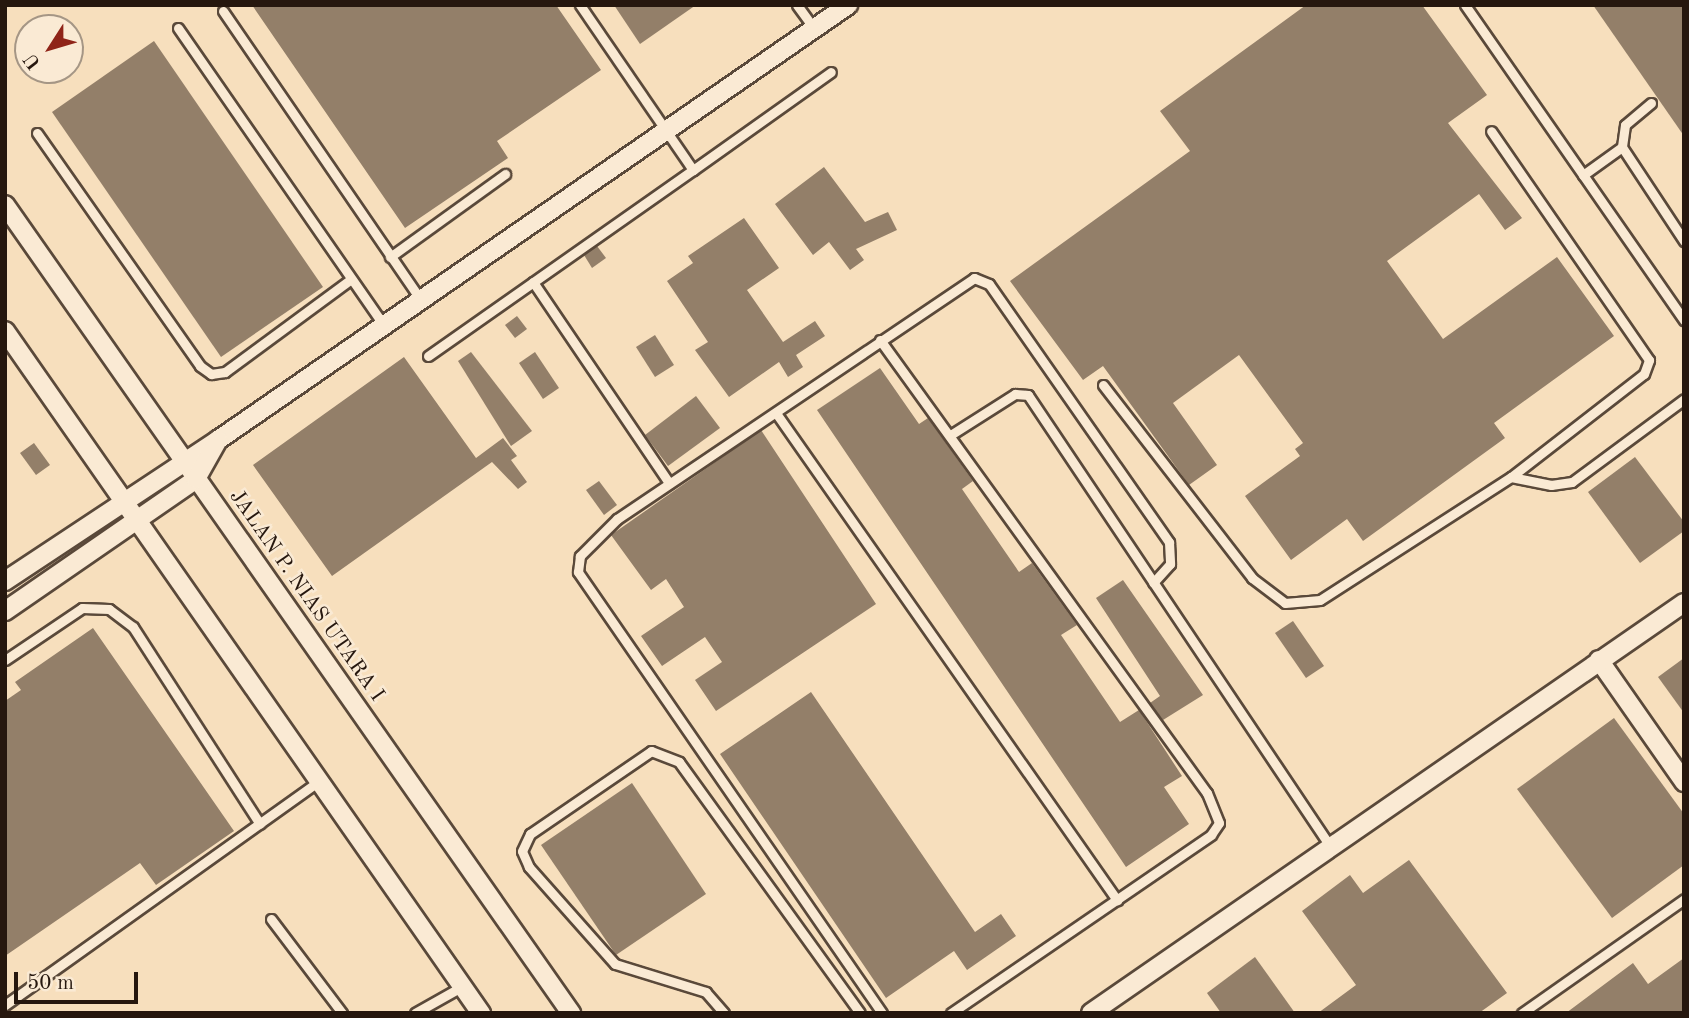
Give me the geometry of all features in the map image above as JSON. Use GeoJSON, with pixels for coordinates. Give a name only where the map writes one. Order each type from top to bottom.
{"type":"FeatureCollection","features":[{"type":"Feature","properties":{"kind":"street"},"geometry":{"type":"LineString","coordinates":[[5,582],[182,461],[218,440],[848,5]]}},
{"type":"Feature","properties":{"kind":"street","name":"JALAN P. NIAS UTARA I"},"geometry":{"type":"LineString","coordinates":[[5,205],[571,1013]]}},
{"type":"Feature","properties":{"kind":"street"},"geometry":{"type":"LineString","coordinates":[[5,331],[121,503],[320,781],[481,1013]]}},
{"type":"Feature","properties":{"kind":"street"},"geometry":{"type":"LineString","coordinates":[[5,611],[197,479],[218,440]]}},
{"type":"Feature","properties":{"kind":"street"},"geometry":{"type":"LineString","coordinates":[[1091,1013],[1684,603]]}},
{"type":"Feature","properties":{"kind":"street"},"geometry":{"type":"LineString","coordinates":[[1599,660],[1684,782]]}},
{"type":"Feature","properties":{"kind":"lane"},"geometry":{"type":"LineString","coordinates":[[580,5],[693,170]]}},
{"type":"Feature","properties":{"kind":"lane"},"geometry":{"type":"LineString","coordinates":[[797,5],[814,28]]}},
{"type":"Feature","properties":{"kind":"lane"},"geometry":{"type":"LineString","coordinates":[[1465,5],[1684,320]]}},
{"type":"Feature","properties":{"kind":"lane"},"geometry":{"type":"LineString","coordinates":[[223,11],[421,300]]}},
{"type":"Feature","properties":{"kind":"lane"},"geometry":{"type":"LineString","coordinates":[[178,28],[384,326]]}},
{"type":"Feature","properties":{"kind":"lane"},"geometry":{"type":"LineString","coordinates":[[428,356],[831,72]]}},
{"type":"Feature","properties":{"kind":"lane"},"geometry":{"type":"LineString","coordinates":[[1651,103],[1625,125],[1622,147],[1684,242]]}},
{"type":"Feature","properties":{"kind":"lane"},"geometry":{"type":"LineString","coordinates":[[1103,385],[1252,578],[1285,603],[1320,600],[1511,477],[1644,374],[1649,360],[1491,131]]}},
{"type":"Feature","properties":{"kind":"lane"},"geometry":{"type":"LineString","coordinates":[[37,133],[200,366],[211,374],[225,372],[350,280]]}},
{"type":"Feature","properties":{"kind":"lane"},"geometry":{"type":"LineString","coordinates":[[1583,175],[1622,147]]}},
{"type":"Feature","properties":{"kind":"lane"},"geometry":{"type":"LineString","coordinates":[[390,257],[505,174]]}},
{"type":"Feature","properties":{"kind":"lane"},"geometry":{"type":"LineString","coordinates":[[882,1013],[578,572],[587,545],[669,483],[776,413],[968,279],[989,284],[1169,542],[1170,564],[1153,583]]}},
{"type":"Feature","properties":{"kind":"lane"},"geometry":{"type":"LineString","coordinates":[[533,282],[669,483]]}},
{"type":"Feature","properties":{"kind":"lane"},"geometry":{"type":"LineString","coordinates":[[880,340],[952,434],[1207,793],[1218,814],[1218,828],[1212,835],[951,1013]]}},
{"type":"Feature","properties":{"kind":"lane"},"geometry":{"type":"LineString","coordinates":[[952,434],[1015,394],[1028,395],[1330,846]]}},
{"type":"Feature","properties":{"kind":"lane"},"geometry":{"type":"LineString","coordinates":[[1511,477],[1551,485],[1572,482],[1684,400]]}},
{"type":"Feature","properties":{"kind":"lane"},"geometry":{"type":"LineString","coordinates":[[776,413],[1117,900]]}},
{"type":"Feature","properties":{"kind":"lane"},"geometry":{"type":"LineString","coordinates":[[5,660],[82,608],[110,609],[133,626],[260,824]]}},
{"type":"Feature","properties":{"kind":"lane"},"geometry":{"type":"LineString","coordinates":[[724,1013],[706,992],[615,964],[529,867],[522,850],[530,834],[650,751],[679,762],[859,1013]]}},
{"type":"Feature","properties":{"kind":"lane"},"geometry":{"type":"LineString","coordinates":[[5,1005],[320,781]]}},
{"type":"Feature","properties":{"kind":"lane"},"geometry":{"type":"LineString","coordinates":[[1522,1013],[1684,899]]}},
{"type":"Feature","properties":{"kind":"lane"},"geometry":{"type":"LineString","coordinates":[[271,919],[342,1013]]}},
{"type":"Feature","properties":{"kind":"lane"},"geometry":{"type":"LineString","coordinates":[[415,1013],[463,986]]}},
{"type":"Feature","properties":{"kind":"building"},"geometry":{"type":"Polygon","coordinates":[[[252,5],[556,5],[601,70],[497,141],[508,158],[405,228],[252,5]]]}},
{"type":"Feature","properties":{"kind":"building"},"geometry":{"type":"Polygon","coordinates":[[[614,5],[696,5],[640,44],[614,5]]]}},
{"type":"Feature","properties":{"kind":"building"},"geometry":{"type":"Polygon","coordinates":[[[1306,5],[1422,5],[1487,95],[1448,123],[1522,218],[1505,230],[1479,194],[1387,261],[1443,339],[1557,257],[1614,336],[1494,423],[1505,438],[1363,541],[1347,519],[1291,560],[1245,496],[1300,456],[1295,449],[1303,443],[1239,355],[1173,403],[1217,465],[1189,485],[1103,366],[1083,380],[1010,281],[1190,151],[1160,111],[1306,5]]]}},
{"type":"Feature","properties":{"kind":"building"},"geometry":{"type":"Polygon","coordinates":[[[1593,5],[1684,5],[1684,136],[1593,5]]]}},
{"type":"Feature","properties":{"kind":"building"},"geometry":{"type":"Polygon","coordinates":[[[154,41],[323,287],[221,357],[52,112],[154,41]]]}},
{"type":"Feature","properties":{"kind":"building"},"geometry":{"type":"Polygon","coordinates":[[[824,167],[865,222],[888,212],[897,230],[856,249],[864,260],[850,270],[829,242],[813,255],[775,204],[824,167]]]}},
{"type":"Feature","properties":{"kind":"building"},"geometry":{"type":"Polygon","coordinates":[[[744,218],[779,268],[747,290],[783,342],[815,321],[825,336],[796,355],[803,367],[788,377],[779,362],[729,397],[695,350],[708,342],[667,281],[693,263],[688,256],[744,218]]]}},
{"type":"Feature","properties":{"kind":"building"},"geometry":{"type":"Polygon","coordinates":[[[597,246],[606,258],[592,268],[584,255],[597,246]]]}},
{"type":"Feature","properties":{"kind":"building"},"geometry":{"type":"Polygon","coordinates":[[[517,316],[527,329],[515,338],[505,325],[517,316]]]}},
{"type":"Feature","properties":{"kind":"building"},"geometry":{"type":"Polygon","coordinates":[[[655,335],[674,365],[655,377],[636,347],[655,335]]]}},
{"type":"Feature","properties":{"kind":"building"},"geometry":{"type":"Polygon","coordinates":[[[471,352],[532,431],[511,446],[458,361],[471,352]]]}},
{"type":"Feature","properties":{"kind":"building"},"geometry":{"type":"Polygon","coordinates":[[[535,352],[559,388],[543,399],[519,363],[535,352]]]}},
{"type":"Feature","properties":{"kind":"building"},"geometry":{"type":"Polygon","coordinates":[[[404,357],[476,458],[503,438],[517,456],[511,460],[527,482],[518,489],[492,462],[332,576],[253,465],[404,357]]]}},
{"type":"Feature","properties":{"kind":"building"},"geometry":{"type":"Polygon","coordinates":[[[880,368],[919,424],[928,418],[973,481],[962,489],[1019,572],[1032,563],[1077,625],[1061,635],[1120,722],[1139,710],[1182,776],[1164,787],[1189,824],[1126,867],[817,410],[880,368]]]}},
{"type":"Feature","properties":{"kind":"building"},"geometry":{"type":"Polygon","coordinates":[[[696,396],[720,428],[668,466],[645,435],[696,396]]]}},
{"type":"Feature","properties":{"kind":"building"},"geometry":{"type":"Polygon","coordinates":[[[761,430],[876,604],[716,711],[695,680],[722,662],[705,637],[662,666],[641,636],[684,607],[666,579],[651,590],[611,535],[761,430]]]}},
{"type":"Feature","properties":{"kind":"building"},"geometry":{"type":"Polygon","coordinates":[[[34,443],[50,465],[36,475],[20,453],[34,443]]]}},
{"type":"Feature","properties":{"kind":"building"},"geometry":{"type":"Polygon","coordinates":[[[1635,457],[1684,522],[1684,531],[1640,563],[1588,492],[1635,457]]]}},
{"type":"Feature","properties":{"kind":"building"},"geometry":{"type":"Polygon","coordinates":[[[599,481],[617,505],[604,515],[586,490],[599,481]]]}},
{"type":"Feature","properties":{"kind":"building"},"geometry":{"type":"Polygon","coordinates":[[[1123,580],[1203,695],[1163,720],[1150,703],[1160,696],[1096,598],[1123,580]]]}},
{"type":"Feature","properties":{"kind":"building"},"geometry":{"type":"Polygon","coordinates":[[[1293,621],[1324,666],[1306,678],[1275,633],[1293,621]]]}},
{"type":"Feature","properties":{"kind":"building"},"geometry":{"type":"Polygon","coordinates":[[[93,628],[234,831],[156,885],[140,863],[5,956],[5,701],[21,690],[15,682],[93,628]]]}},
{"type":"Feature","properties":{"kind":"building"},"geometry":{"type":"Polygon","coordinates":[[[1684,658],[1684,713],[1658,677],[1684,658]]]}},
{"type":"Feature","properties":{"kind":"building"},"geometry":{"type":"Polygon","coordinates":[[[811,692],[975,932],[1001,914],[1016,936],[967,970],[954,951],[886,998],[720,754],[811,692]]]}},
{"type":"Feature","properties":{"kind":"building"},"geometry":{"type":"Polygon","coordinates":[[[1614,718],[1684,814],[1684,865],[1612,918],[1517,789],[1614,718]]]}},
{"type":"Feature","properties":{"kind":"building"},"geometry":{"type":"Polygon","coordinates":[[[632,783],[706,894],[616,955],[541,845],[632,783]]]}},
{"type":"Feature","properties":{"kind":"building"},"geometry":{"type":"Polygon","coordinates":[[[1409,860],[1507,993],[1479,1013],[1318,1013],[1356,985],[1302,911],[1350,875],[1363,893],[1409,860]]]}},
{"type":"Feature","properties":{"kind":"building"},"geometry":{"type":"Polygon","coordinates":[[[1255,957],[1295,1013],[1221,1013],[1207,993],[1255,957]]]}},
{"type":"Feature","properties":{"kind":"building"},"geometry":{"type":"Polygon","coordinates":[[[1684,958],[1684,1013],[1566,1013],[1633,963],[1648,984],[1684,958]]]}}]}
